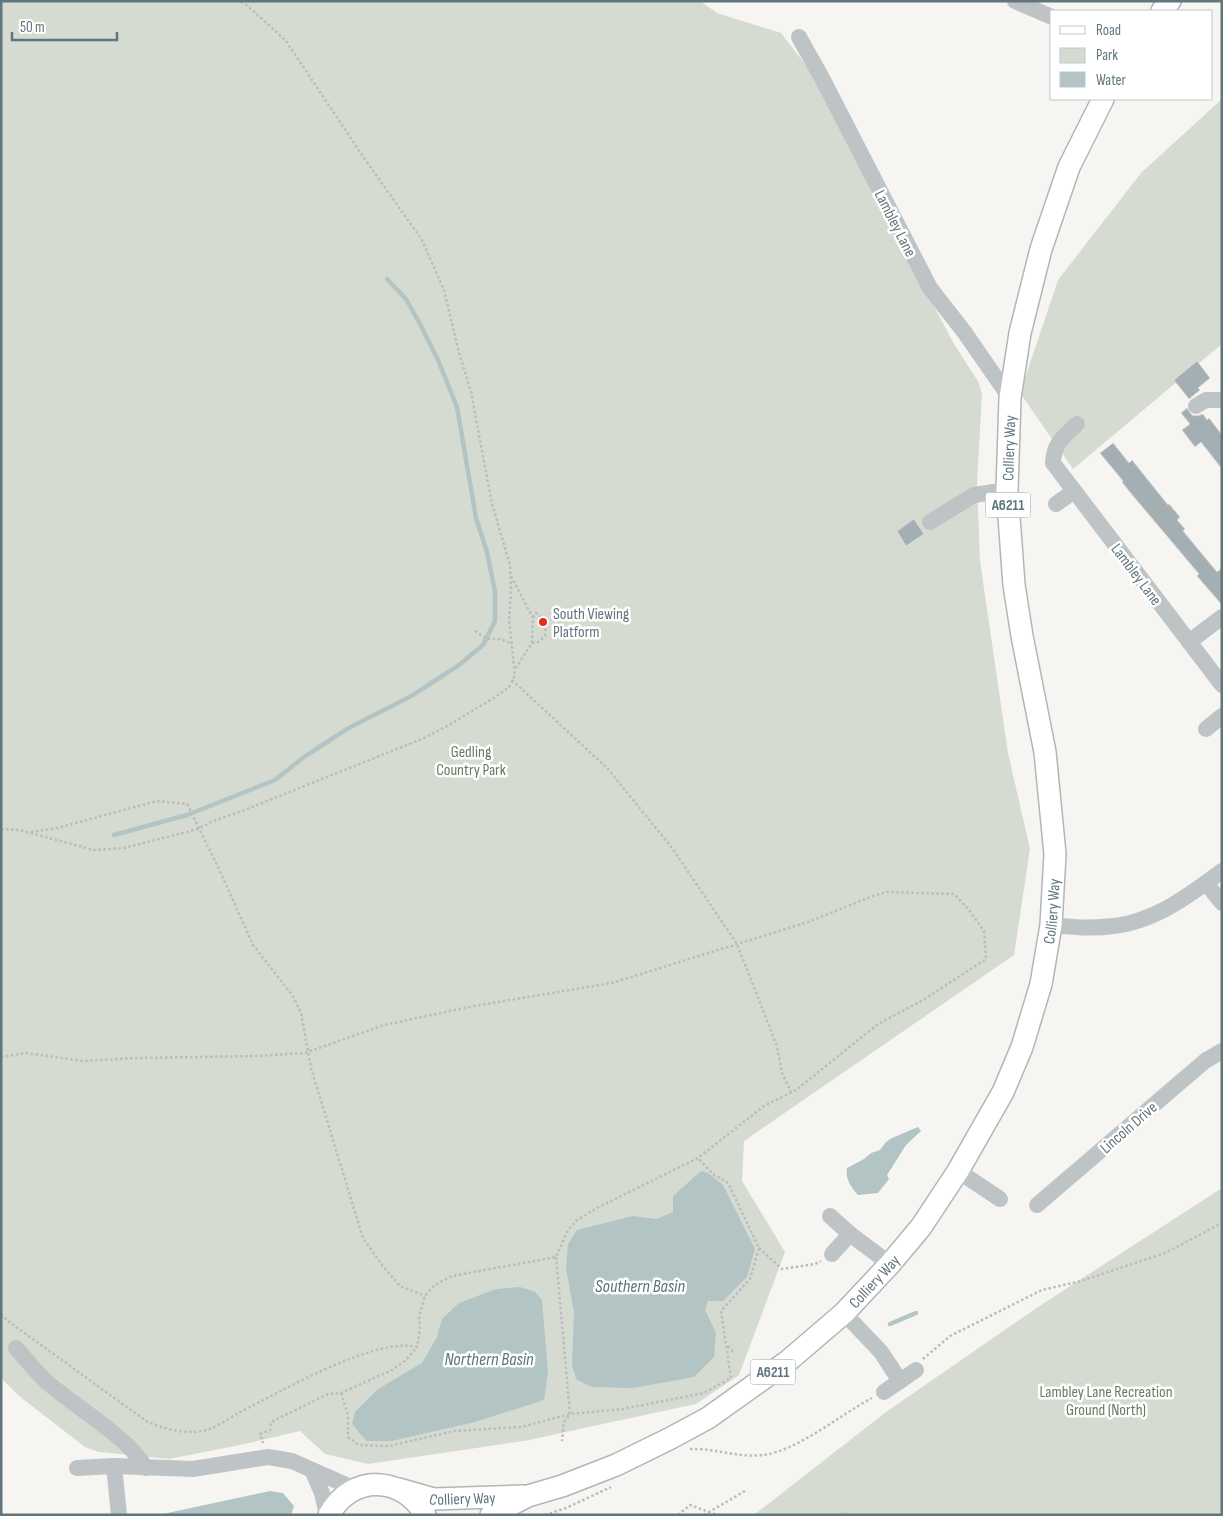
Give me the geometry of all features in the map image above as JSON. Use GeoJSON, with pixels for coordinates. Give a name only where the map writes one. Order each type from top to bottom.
{"type":"FeatureCollection","features":[{"type":"Feature","properties":{"kind":"main road","name":"Colliery Way"},"geometry":{"type":"LineString","coordinates":[[491,1515],[528,1496],[562,1486],[616,1465],[708,1418],[788,1361],[844,1313],[890,1264],[920,1227],[958,1171],[1004,1092],[1022,1047],[1041,984],[1051,924],[1055,854],[1045,752],[1016,593],[1007,490],[1010,398],[1020,334],[1042,250],[1069,167],[1102,100]]}},
{"type":"Feature","properties":{"kind":"main road","name":"Colliery Way"},"geometry":{"type":"LineString","coordinates":[[355,1489],[376,1484],[434,1499],[528,1496]]}},
{"type":"Feature","properties":{"kind":"main road"},"geometry":{"type":"LineString","coordinates":[[328,1515],[340,1499],[355,1489]]}},
{"type":"Feature","properties":{"kind":"main road"},"geometry":{"type":"LineString","coordinates":[[400,1489],[412,1498],[426,1515]]}},
{"type":"Feature","properties":{"kind":"street"},"geometry":{"type":"LineString","coordinates":[[1015,1],[1050,15]]}},
{"type":"Feature","properties":{"kind":"street","name":"Lambley Lane"},"geometry":{"type":"LineString","coordinates":[[798,37],[823,80],[930,288],[965,333],[1010,398]]}},
{"type":"Feature","properties":{"kind":"street"},"geometry":{"type":"LineString","coordinates":[[1196,406],[1206,400],[1222,400]]}},
{"type":"Feature","properties":{"kind":"street","name":"Lambley Lane"},"geometry":{"type":"LineString","coordinates":[[1077,424],[1058,442],[1053,463],[1222,685]]}},
{"type":"Feature","properties":{"kind":"street"},"geometry":{"type":"LineString","coordinates":[[930,522],[974,495],[1007,490]]}},
{"type":"Feature","properties":{"kind":"street"},"geometry":{"type":"LineString","coordinates":[[1056,504],[1074,491]]}},
{"type":"Feature","properties":{"kind":"street"},"geometry":{"type":"LineString","coordinates":[[1189,642],[1222,617]]}},
{"type":"Feature","properties":{"kind":"street"},"geometry":{"type":"LineString","coordinates":[[1206,729],[1222,716]]}},
{"type":"Feature","properties":{"kind":"street"},"geometry":{"type":"LineString","coordinates":[[1051,924],[1079,927],[1114,926],[1128,923],[1168,908],[1222,871]]}},
{"type":"Feature","properties":{"kind":"street"},"geometry":{"type":"LineString","coordinates":[[1206,883],[1222,903]]}},
{"type":"Feature","properties":{"kind":"street","name":"Lincoln Drive"},"geometry":{"type":"LineString","coordinates":[[1037,1205],[1205,1061],[1222,1051]]}},
{"type":"Feature","properties":{"kind":"street"},"geometry":{"type":"LineString","coordinates":[[958,1171],[1000,1199]]}},
{"type":"Feature","properties":{"kind":"street"},"geometry":{"type":"LineString","coordinates":[[830,1216],[850,1234],[890,1264]]}},
{"type":"Feature","properties":{"kind":"street"},"geometry":{"type":"LineString","coordinates":[[832,1254],[850,1234]]}},
{"type":"Feature","properties":{"kind":"street"},"geometry":{"type":"LineString","coordinates":[[844,1313],[881,1352],[900,1381]]}},
{"type":"Feature","properties":{"kind":"street"},"geometry":{"type":"LineString","coordinates":[[16,1348],[46,1382],[126,1444],[146,1468]]}},
{"type":"Feature","properties":{"kind":"street"},"geometry":{"type":"LineString","coordinates":[[884,1392],[919,1365]]}},
{"type":"Feature","properties":{"kind":"street"},"geometry":{"type":"LineString","coordinates":[[77,1468],[114,1466],[193,1469],[268,1456],[292,1461],[355,1489]]}},
{"type":"Feature","properties":{"kind":"street"},"geometry":{"type":"LineString","coordinates":[[114,1466],[120,1515]]}},
{"type":"Feature","properties":{"kind":"street"},"geometry":{"type":"LineString","coordinates":[[312,1470],[322,1493],[328,1515]]}},
{"type":"Feature","properties":{"kind":"path"},"geometry":{"type":"LineString","coordinates":[[1,829],[29,832],[94,850],[124,848],[198,829],[211,822],[422,739],[477,709],[509,687],[515,675],[509,620],[510,566],[492,504],[471,392],[458,349],[444,290],[422,240],[362,155],[286,41],[240,1]]}},
{"type":"Feature","properties":{"kind":"path"},"geometry":{"type":"LineString","coordinates":[[510,575],[533,618]]}},
{"type":"Feature","properties":{"kind":"path"},"geometry":{"type":"LineString","coordinates":[[515,669],[532,643],[533,618],[536,613],[546,624],[545,636],[538,642],[532,643]]}},
{"type":"Feature","properties":{"kind":"path"},"geometry":{"type":"LineString","coordinates":[[474,631],[488,639],[500,639],[512,644]]}},
{"type":"Feature","properties":{"kind":"path"},"geometry":{"type":"LineString","coordinates":[[512,680],[608,769],[672,848],[738,944],[777,1046],[782,1073],[791,1092]]}},
{"type":"Feature","properties":{"kind":"path"},"geometry":{"type":"LineString","coordinates":[[29,832],[57,828],[157,801],[187,804],[254,945],[293,996],[301,1013],[311,1068],[363,1238],[400,1286],[425,1296]]}},
{"type":"Feature","properties":{"kind":"path"},"geometry":{"type":"LineString","coordinates":[[1,1056],[26,1053],[83,1061],[256,1056],[309,1051],[384,1025],[474,1006],[612,983],[808,922],[886,892],[954,894],[969,910],[984,931],[986,959],[923,1000],[878,1024],[791,1092],[764,1106],[698,1158],[597,1208],[577,1220],[568,1230],[556,1256],[570,1414],[564,1422],[562,1440]]}},
{"type":"Feature","properties":{"kind":"path"},"geometry":{"type":"LineString","coordinates":[[698,1158],[713,1174],[728,1183],[759,1248],[782,1269],[815,1264],[832,1254]]}},
{"type":"Feature","properties":{"kind":"path"},"geometry":{"type":"LineString","coordinates":[[919,1365],[950,1336],[1042,1290],[1081,1281],[1165,1252],[1222,1223]]}},
{"type":"Feature","properties":{"kind":"path"},"geometry":{"type":"LineString","coordinates":[[340,1392],[348,1415],[348,1437],[359,1445],[389,1446],[454,1431],[522,1427],[570,1414],[623,1408],[704,1393],[731,1378],[721,1311],[750,1279],[759,1248]]}},
{"type":"Feature","properties":{"kind":"path"},"geometry":{"type":"LineString","coordinates":[[264,1444],[260,1434],[270,1430],[271,1422],[328,1394],[340,1392],[392,1370],[405,1361],[417,1347],[420,1329],[419,1316],[425,1296],[435,1285],[452,1276],[556,1256]]}},
{"type":"Feature","properties":{"kind":"path"},"geometry":{"type":"LineString","coordinates":[[1,1314],[146,1421],[160,1428],[174,1430],[203,1431],[319,1372],[371,1351],[407,1344],[417,1347]]}},
{"type":"Feature","properties":{"kind":"path"},"geometry":{"type":"LineString","coordinates":[[727,1345],[733,1352]]}},
{"type":"Feature","properties":{"kind":"path"},"geometry":{"type":"LineString","coordinates":[[684,1451],[691,1449],[760,1455],[777,1452],[884,1392]]}},
{"type":"Feature","properties":{"kind":"path"},"geometry":{"type":"LineString","coordinates":[[545,1515],[566,1508],[616,1485]]}},
{"type":"Feature","properties":{"kind":"path"},"geometry":{"type":"LineString","coordinates":[[704,1515],[745,1491]]}},
{"type":"Feature","properties":{"kind":"path"},"geometry":{"type":"LineString","coordinates":[[678,1515],[690,1506],[717,1515]]}},
{"type":"Feature","properties":{"kind":"path"},"geometry":{"type":"LineString","coordinates":[[840,1515],[846,1512]]}},
{"type":"Feature","properties":{"kind":"green space","name":"Gedling Country Park"},"geometry":{"type":"Polygon","coordinates":[[[1,1],[700,1],[717,13],[781,33],[808,68],[954,344],[979,383],[982,394],[977,484],[980,561],[1008,753],[1030,849],[1014,955],[744,1141],[742,1181],[785,1252],[739,1375],[696,1404],[524,1441],[368,1464],[325,1454],[300,1431],[169,1459],[99,1452],[85,1447],[19,1396],[1,1378],[1,1]]]}},
{"type":"Feature","properties":{"kind":"green space"},"geometry":{"type":"Polygon","coordinates":[[[1222,99],[1222,344],[1073,469],[1020,393],[1058,280],[1141,173],[1222,99]]]}},
{"type":"Feature","properties":{"kind":"green space","name":"Lambley Lane Recreation Ground (North)"},"geometry":{"type":"Polygon","coordinates":[[[1222,1188],[1222,1515],[754,1515],[886,1412],[1038,1307],[1222,1188]]]}},
{"type":"Feature","properties":{"kind":"water"},"geometry":{"type":"Polygon","coordinates":[[[918,1127],[921,1131],[906,1145],[887,1175],[889,1179],[878,1193],[858,1195],[848,1179],[847,1168],[871,1153],[880,1150],[892,1138],[918,1127]]]}},
{"type":"Feature","properties":{"kind":"water","name":"Southern Basin"},"geometry":{"type":"Polygon","coordinates":[[[701,1171],[708,1173],[723,1185],[755,1249],[747,1277],[723,1301],[708,1301],[705,1310],[716,1333],[714,1357],[694,1377],[633,1388],[592,1387],[577,1380],[572,1366],[574,1312],[566,1268],[568,1244],[577,1230],[633,1216],[657,1219],[673,1212],[673,1196],[701,1171]]]}},
{"type":"Feature","properties":{"kind":"water","name":"Northern Basin"},"geometry":{"type":"Polygon","coordinates":[[[520,1287],[535,1292],[542,1300],[548,1372],[544,1400],[475,1422],[392,1441],[367,1441],[361,1435],[352,1424],[355,1412],[378,1389],[422,1363],[437,1337],[442,1319],[459,1303],[496,1289],[520,1287]]]}},
{"type":"Feature","properties":{"kind":"water"},"geometry":{"type":"Polygon","coordinates":[[[270,1491],[283,1493],[294,1506],[291,1515],[158,1515],[270,1491]]]}},
{"type":"Feature","properties":{"kind":"building"},"geometry":{"type":"Polygon","coordinates":[[[1197,361],[1210,378],[1189,399],[1174,380],[1197,361]]]}},
{"type":"Feature","properties":{"kind":"building"},"geometry":{"type":"Polygon","coordinates":[[[1187,408],[1192,415],[1203,414],[1207,420],[1209,418],[1222,435],[1222,469],[1201,442],[1195,447],[1182,430],[1190,424],[1181,413],[1187,408]]]}},
{"type":"Feature","properties":{"kind":"building"},"geometry":{"type":"Polygon","coordinates":[[[1113,443],[1129,463],[1132,460],[1180,517],[1177,520],[1185,529],[1183,531],[1217,572],[1222,568],[1222,605],[1100,453],[1113,443]]]}},
{"type":"Feature","properties":{"kind":"building"},"geometry":{"type":"Polygon","coordinates":[[[914,519],[924,534],[906,546],[897,531],[914,519]]]}},
{"type":"Feature","properties":{"kind":"waterway"},"geometry":{"type":"LineString","coordinates":[[114,835],[187,815],[275,780],[304,757],[347,729],[413,695],[459,665],[483,645],[495,621],[495,592],[487,552],[476,518],[457,407],[438,360],[419,322],[406,299],[387,279]]}},
{"type":"Feature","properties":{"kind":"waterway"},"geometry":{"type":"LineString","coordinates":[[890,1324],[916,1313]]}},
{"type":"Feature","properties":{"kind":"place","name":"South Viewing Platform"},"geometry":{"type":"Point","coordinates":[543,622]}}]}
